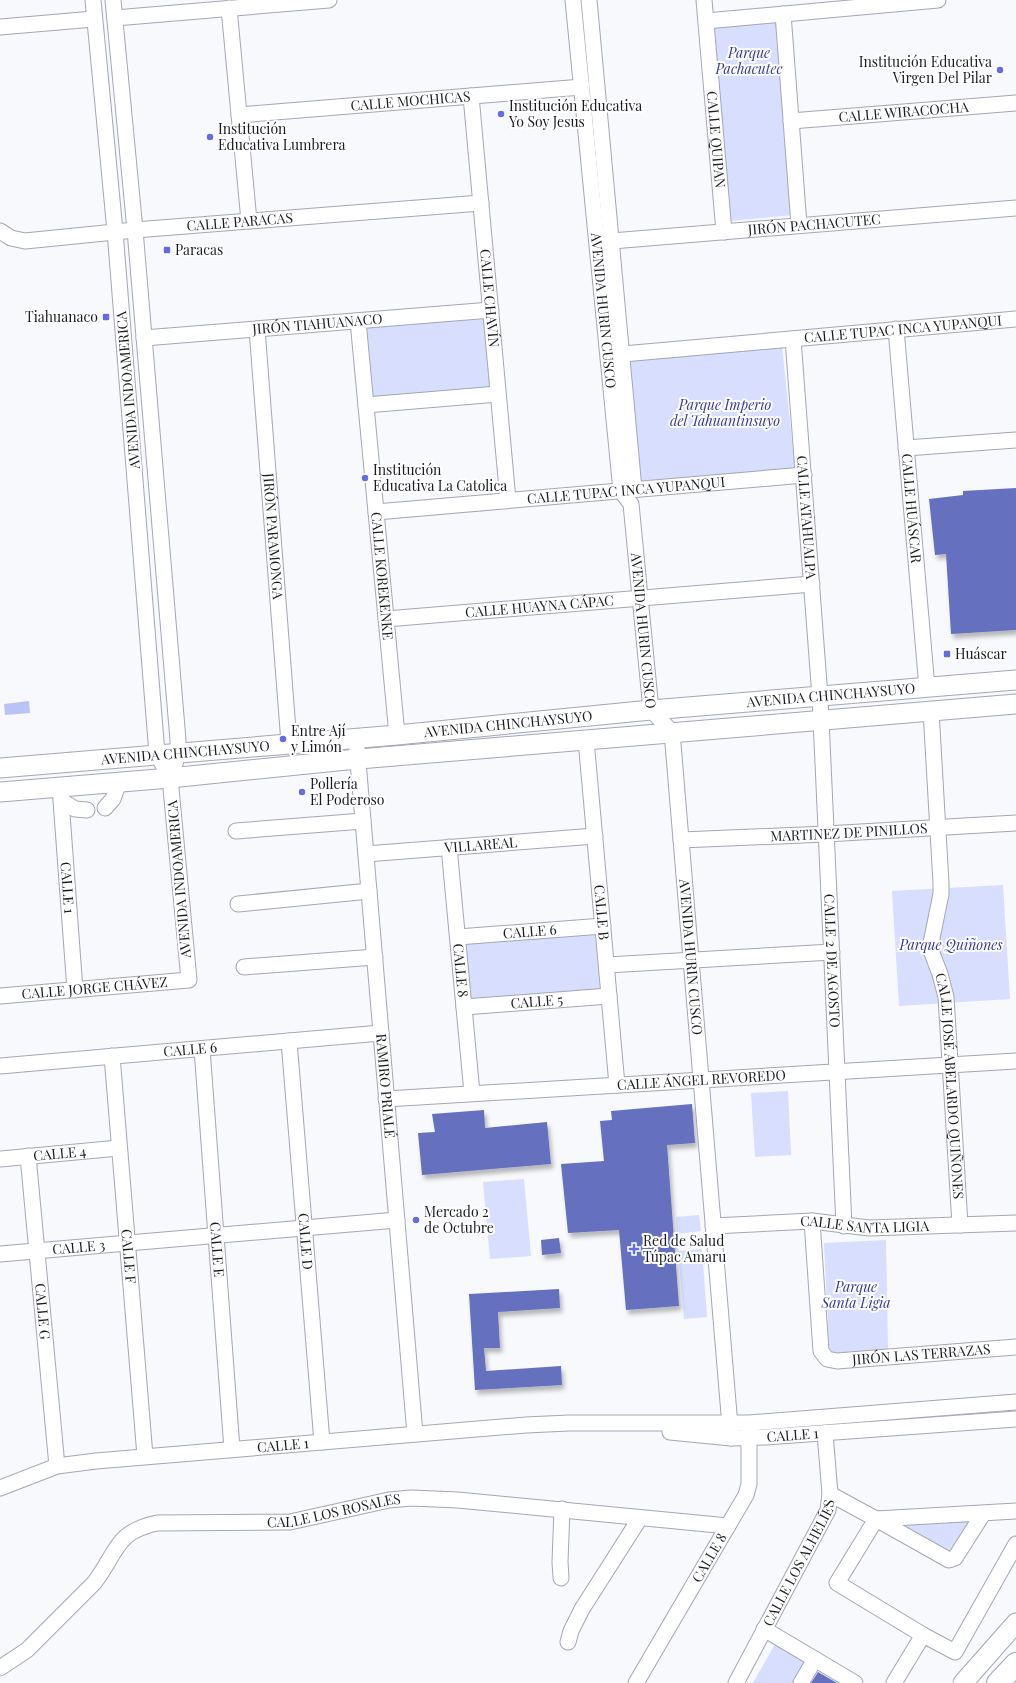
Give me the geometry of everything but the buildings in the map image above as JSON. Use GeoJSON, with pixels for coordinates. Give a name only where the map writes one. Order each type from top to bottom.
{"type":"FeatureCollection","features":[{"type":"Feature","properties":{"kind":"highway"},"geometry":{"type":"LineString","coordinates":[[998,1683],[1016,1664]]}},
{"type":"Feature","properties":{"kind":"main road","name":"AVENIDA CHINCHAYSUYO"},"geometry":{"type":"LineString","coordinates":[[0,768],[397,735],[651,710],[1016,680]]}},
{"type":"Feature","properties":{"kind":"main road","name":"AVENIDA CHINCHAYSUYO"},"geometry":{"type":"LineString","coordinates":[[0,792],[61,794],[119,782],[358,759],[1016,704]]}},
{"type":"Feature","properties":{"kind":"main road"},"geometry":{"type":"LineString","coordinates":[[963,1683],[1016,1622]]}},
{"type":"Feature","properties":{"kind":"street","name":"AVENIDA INDOAMERICA"},"geometry":{"type":"LineString","coordinates":[[93,0],[115,231],[157,754],[170,778]]}},
{"type":"Feature","properties":{"kind":"street"},"geometry":{"type":"LineString","coordinates":[[113,6],[230,8],[329,0]]}},
{"type":"Feature","properties":{"kind":"street","name":"AVENIDA HURIN CUSCO"},"geometry":{"type":"LineString","coordinates":[[573,0],[628,490],[631,504],[651,710],[672,732],[730,1431]]}},
{"type":"Feature","properties":{"kind":"street","name":"AVENIDA HURIN CUSCO"},"geometry":{"type":"LineString","coordinates":[[589,0],[623,354],[628,490]]}},
{"type":"Feature","properties":{"kind":"street","name":"CALLE QUIPAN"},"geometry":{"type":"LineString","coordinates":[[704,0],[724,232]]}},
{"type":"Feature","properties":{"kind":"street"},"geometry":{"type":"LineString","coordinates":[[706,21],[938,0]]}},
{"type":"Feature","properties":{"kind":"street","name":"AVENIDA INDOAMERICA"},"geometry":{"type":"LineString","coordinates":[[113,6],[135,230],[178,753],[170,778],[188,980]]}},
{"type":"Feature","properties":{"kind":"street"},"geometry":{"type":"LineString","coordinates":[[230,8],[248,221]]}},
{"type":"Feature","properties":{"kind":"street"},"geometry":{"type":"LineString","coordinates":[[783,14],[799,225]]}},
{"type":"Feature","properties":{"kind":"street"},"geometry":{"type":"LineString","coordinates":[[0,27],[94,19]]}},
{"type":"Feature","properties":{"kind":"street","name":"CALLE MOCHICAS"},"geometry":{"type":"LineString","coordinates":[[239,116],[582,87]]}},
{"type":"Feature","properties":{"kind":"street","name":"CALLE CHAVÍN"},"geometry":{"type":"LineString","coordinates":[[472,96],[508,500]]}},
{"type":"Feature","properties":{"kind":"street","name":"CALLE WIRACOCHA"},"geometry":{"type":"LineString","coordinates":[[791,121],[1016,103]]}},
{"type":"Feature","properties":{"kind":"street","name":"CALLE PARACAS"},"geometry":{"type":"LineString","coordinates":[[0,231],[11,238],[25,241],[115,231],[481,203]]}},
{"type":"Feature","properties":{"kind":"street","name":"JIRÓN PACHACUTEC"},"geometry":{"type":"LineString","coordinates":[[612,241],[1016,208]]}},
{"type":"Feature","properties":{"kind":"street","name":"JIRÓN TIAHUANACO"},"geometry":{"type":"LineString","coordinates":[[144,338],[491,310]]}},
{"type":"Feature","properties":{"kind":"street","name":"CALLE TUPAC INCA YUPANQUI"},"geometry":{"type":"LineString","coordinates":[[623,354],[1016,319]]}},
{"type":"Feature","properties":{"kind":"street","name":"CALLE KOREKENKE"},"geometry":{"type":"LineString","coordinates":[[358,321],[397,735]]}},
{"type":"Feature","properties":{"kind":"street","name":"JIRÓN PARAMONGA"},"geometry":{"type":"LineString","coordinates":[[257,329],[289,743]]}},
{"type":"Feature","properties":{"kind":"street","name":"CALLE HUÁSCAR"},"geometry":{"type":"LineString","coordinates":[[896,329],[927,688]]}},
{"type":"Feature","properties":{"kind":"street","name":"CALLE ATAHUALPA"},"geometry":{"type":"LineString","coordinates":[[794,339],[820,696]]}},
{"type":"Feature","properties":{"kind":"street"},"geometry":{"type":"LineString","coordinates":[[366,405],[498,394]]}},
{"type":"Feature","properties":{"kind":"street"},"geometry":{"type":"LineString","coordinates":[[906,448],[1016,440]]}},
{"type":"Feature","properties":{"kind":"street","name":"CALLE TUPAC INCA YUPANQUI"},"geometry":{"type":"LineString","coordinates":[[376,512],[804,475]]}},
{"type":"Feature","properties":{"kind":"street","name":"CALLE HUAYNA CÁPAC"},"geometry":{"type":"LineString","coordinates":[[386,619],[812,584]]}},
{"type":"Feature","properties":{"kind":"street","name":"CALLE 2 DE AGOSTO"},"geometry":{"type":"LineString","coordinates":[[820,696],[844,1226]]}},
{"type":"Feature","properties":{"kind":"street","name":"CALLE JOSÉ ABELARDO QUIÑONES"},"geometry":{"type":"LineString","coordinates":[[931,711],[941,894],[930,948],[940,974],[946,997],[960,1225]]}},
{"type":"Feature","properties":{"kind":"street","name":"RAMIRO PRIALÉ"},"geometry":{"type":"LineString","coordinates":[[356,738],[415,1434]]}},
{"type":"Feature","properties":{"kind":"street","name":"CALLE B"},"geometry":{"type":"LineString","coordinates":[[586,740],[617,1085]]}},
{"type":"Feature","properties":{"kind":"street"},"geometry":{"type":"LineString","coordinates":[[105,808],[113,799],[119,782]]}},
{"type":"Feature","properties":{"kind":"street"},"geometry":{"type":"LineString","coordinates":[[61,794],[75,809],[87,810]]}},
{"type":"Feature","properties":{"kind":"street","name":"CALLE 1"},"geometry":{"type":"LineString","coordinates":[[61,794],[75,990]]}},
{"type":"Feature","properties":{"kind":"street"},"geometry":{"type":"LineString","coordinates":[[236,831],[363,821]]}},
{"type":"Feature","properties":{"kind":"street","name":"MARTINEZ DE PINILLOS"},"geometry":{"type":"LineString","coordinates":[[681,840],[826,834],[1016,823]]}},
{"type":"Feature","properties":{"kind":"street","name":"VILLAREAL"},"geometry":{"type":"LineString","coordinates":[[366,854],[595,836]]}},
{"type":"Feature","properties":{"kind":"street","name":"CALLE 8"},"geometry":{"type":"LineString","coordinates":[[449,847],[472,1093]]}},
{"type":"Feature","properties":{"kind":"street"},"geometry":{"type":"LineString","coordinates":[[238,904],[369,890]]}},
{"type":"Feature","properties":{"kind":"street","name":"CALLE 6"},"geometry":{"type":"LineString","coordinates":[[458,937],[603,926]]}},
{"type":"Feature","properties":{"kind":"street"},"geometry":{"type":"LineString","coordinates":[[607,965],[832,952]]}},
{"type":"Feature","properties":{"kind":"street"},"geometry":{"type":"LineString","coordinates":[[244,967],[375,957]]}},
{"type":"Feature","properties":{"kind":"street","name":"CALLE JORGE CHÁVEZ"},"geometry":{"type":"LineString","coordinates":[[0,996],[188,980]]}},
{"type":"Feature","properties":{"kind":"street","name":"CALLE 5"},"geometry":{"type":"LineString","coordinates":[[464,1007],[609,996]]}},
{"type":"Feature","properties":{"kind":"street","name":"CALLE 6"},"geometry":{"type":"LineString","coordinates":[[0,1066],[381,1033]]}},
{"type":"Feature","properties":{"kind":"street","name":"CALLE D"},"geometry":{"type":"LineString","coordinates":[[289,1041],[322,1442]]}},
{"type":"Feature","properties":{"kind":"street","name":"CALLE E"},"geometry":{"type":"LineString","coordinates":[[202,1049],[232,1449]]}},
{"type":"Feature","properties":{"kind":"street","name":"CALLE F"},"geometry":{"type":"LineString","coordinates":[[112,1056],[145,1456]]}},
{"type":"Feature","properties":{"kind":"street","name":"CALLE ÁNGEL REVOREDO"},"geometry":{"type":"LineString","coordinates":[[386,1099],[1016,1061]]}},
{"type":"Feature","properties":{"kind":"street","name":"CALLE 4"},"geometry":{"type":"LineString","coordinates":[[0,1159],[119,1148]]}},
{"type":"Feature","properties":{"kind":"street","name":"CALLE G"},"geometry":{"type":"LineString","coordinates":[[28,1156],[56,1466]]}},
{"type":"Feature","properties":{"kind":"street","name":"CALLE 3"},"geometry":{"type":"LineString","coordinates":[[0,1254],[397,1220]]}},
{"type":"Feature","properties":{"kind":"street","name":"CALLE SANTA LIGIA"},"geometry":{"type":"LineString","coordinates":[[713,1226],[812,1221],[869,1228],[1016,1223]]}},
{"type":"Feature","properties":{"kind":"street","name":"JIRÓN LAS TERRAZAS"},"geometry":{"type":"LineString","coordinates":[[812,1221],[822,1351],[827,1359],[838,1361],[1016,1347]]}},
{"type":"Feature","properties":{"kind":"street","name":"CALLE 1"},"geometry":{"type":"LineString","coordinates":[[0,1488],[56,1466],[145,1456],[526,1425],[569,1423],[730,1431],[749,1430],[1016,1402]]}},
{"type":"Feature","properties":{"kind":"street","name":"CALLE 1"},"geometry":{"type":"LineString","coordinates":[[749,1430],[825,1433],[1016,1419]]}},
{"type":"Feature","properties":{"kind":"street","name":"CALLE 8"},"geometry":{"type":"LineString","coordinates":[[636,1683],[746,1495],[750,1484],[749,1430]]}},
{"type":"Feature","properties":{"kind":"street","name":"CALLE LOS ALHELÍES"},"geometry":{"type":"LineString","coordinates":[[736,1683],[828,1510],[830,1494],[825,1433]]}},
{"type":"Feature","properties":{"kind":"street"},"geometry":{"type":"LineString","coordinates":[[830,1494],[949,1560],[955,1558],[983,1514]]}},
{"type":"Feature","properties":{"kind":"street","name":"CALLE LOS ROSALES"},"geometry":{"type":"LineString","coordinates":[[0,1668],[28,1650],[94,1583],[120,1542],[131,1532],[142,1526],[157,1523],[290,1522],[389,1500],[411,1498],[458,1500],[562,1509],[728,1526]]}},
{"type":"Feature","properties":{"kind":"street"},"geometry":{"type":"LineString","coordinates":[[561,1578],[560,1562],[562,1509]]}},
{"type":"Feature","properties":{"kind":"street"},"geometry":{"type":"LineString","coordinates":[[876,1519],[1016,1511]]}},
{"type":"Feature","properties":{"kind":"street"},"geometry":{"type":"LineString","coordinates":[[568,1642],[571,1631],[582,1609],[640,1518]]}},
{"type":"Feature","properties":{"kind":"street"},"geometry":{"type":"LineString","coordinates":[[876,1519],[837,1583],[923,1635],[955,1652],[1016,1544]]}},
{"type":"Feature","properties":{"kind":"street"},"geometry":{"type":"LineString","coordinates":[[764,1629],[855,1683]]}},
{"type":"Feature","properties":{"kind":"street"},"geometry":{"type":"LineString","coordinates":[[894,1683],[923,1635]]}},
{"type":"Feature","properties":{"kind":"street"},"geometry":{"type":"LineString","coordinates":[[801,1683],[815,1659]]}},
{"type":"Feature","properties":{"kind":"green space","name":"Parque Pachacutec"},"geometry":{"type":"Polygon","coordinates":[[[778,22],[793,215],[730,221],[714,27],[778,22]]]}},
{"type":"Feature","properties":{"kind":"green space"},"geometry":{"type":"Polygon","coordinates":[[[485,315],[491,392],[371,401],[365,324],[485,315]]]}},
{"type":"Feature","properties":{"kind":"green space","name":"Parque Imperio del Tahuantinsuyo"},"geometry":{"type":"Polygon","coordinates":[[[782,346],[795,470],[638,481],[627,359],[782,346]]]}},
{"type":"Feature","properties":{"kind":"green space","name":"Parque Quiñones"},"geometry":{"type":"Polygon","coordinates":[[[1003,885],[1010,999],[899,1006],[892,891],[1003,885]]]}},
{"type":"Feature","properties":{"kind":"green space"},"geometry":{"type":"Polygon","coordinates":[[[595,932],[600,991],[470,1002],[465,942],[595,932]]]}},
{"type":"Feature","properties":{"kind":"green space"},"geometry":{"type":"Polygon","coordinates":[[[788,1091],[791,1155],[755,1157],[751,1093],[788,1091]]]}},
{"type":"Feature","properties":{"kind":"green space"},"geometry":{"type":"Polygon","coordinates":[[[524,1179],[531,1256],[490,1259],[483,1182],[524,1179]]]}},
{"type":"Feature","properties":{"kind":"green space"},"geometry":{"type":"Polygon","coordinates":[[[699,1215],[701,1231],[677,1234],[676,1217],[699,1215]]]}},
{"type":"Feature","properties":{"kind":"green space","name":"Parque Santa Ligia"},"geometry":{"type":"Polygon","coordinates":[[[886,1240],[888,1350],[838,1354],[832,1352],[829,1346],[824,1243],[886,1240]]]}},
{"type":"Feature","properties":{"kind":"green space"},"geometry":{"type":"Polygon","coordinates":[[[702,1249],[707,1317],[684,1319],[678,1251],[702,1249]]]}},
{"type":"Feature","properties":{"kind":"green space"},"geometry":{"type":"Polygon","coordinates":[[[971,1517],[975,1522],[954,1556],[891,1522],[971,1517]]]}},
{"type":"Feature","properties":{"kind":"green space"},"geometry":{"type":"Polygon","coordinates":[[[775,1644],[808,1663],[796,1683],[753,1683],[775,1644]]]}},
{"type":"Feature","properties":{"kind":"shaded area"},"geometry":{"type":"Polygon","coordinates":[[[29,701],[30,713],[5,715],[4,704],[29,701]]]}},
{"type":"Feature","properties":{"kind":"place","name":"Institución Educativa Virgen Del Pilar"},"geometry":{"type":"Point","coordinates":[1000,70]}},
{"type":"Feature","properties":{"kind":"place","name":"Institución Educativa Yo Soy Jesus"},"geometry":{"type":"Point","coordinates":[501,114]}},
{"type":"Feature","properties":{"kind":"place","name":"Institución Educativa Lumbrera"},"geometry":{"type":"Point","coordinates":[210,137]}},
{"type":"Feature","properties":{"kind":"place","name":"Paracas"},"geometry":{"type":"Point","coordinates":[167,250]}},
{"type":"Feature","properties":{"kind":"place","name":"Tiahuanaco"},"geometry":{"type":"Point","coordinates":[106,317]}},
{"type":"Feature","properties":{"kind":"place","name":"Institución Educativa La Catolica"},"geometry":{"type":"Point","coordinates":[365,478]}},
{"type":"Feature","properties":{"kind":"place","name":"Huáscar"},"geometry":{"type":"Point","coordinates":[947,654]}},
{"type":"Feature","properties":{"kind":"place","name":"Entre Ají y Limón"},"geometry":{"type":"Point","coordinates":[283,739]}},
{"type":"Feature","properties":{"kind":"place","name":"Pollería El Poderoso"},"geometry":{"type":"Point","coordinates":[302,792]}},
{"type":"Feature","properties":{"kind":"place","name":"Mercado 2 de Octubre"},"geometry":{"type":"Point","coordinates":[416,1220]}},
{"type":"Feature","properties":{"kind":"place","name":"Red de Salud Túpac Amaru"},"geometry":{"type":"Point","coordinates":[634,1249]}}]}
